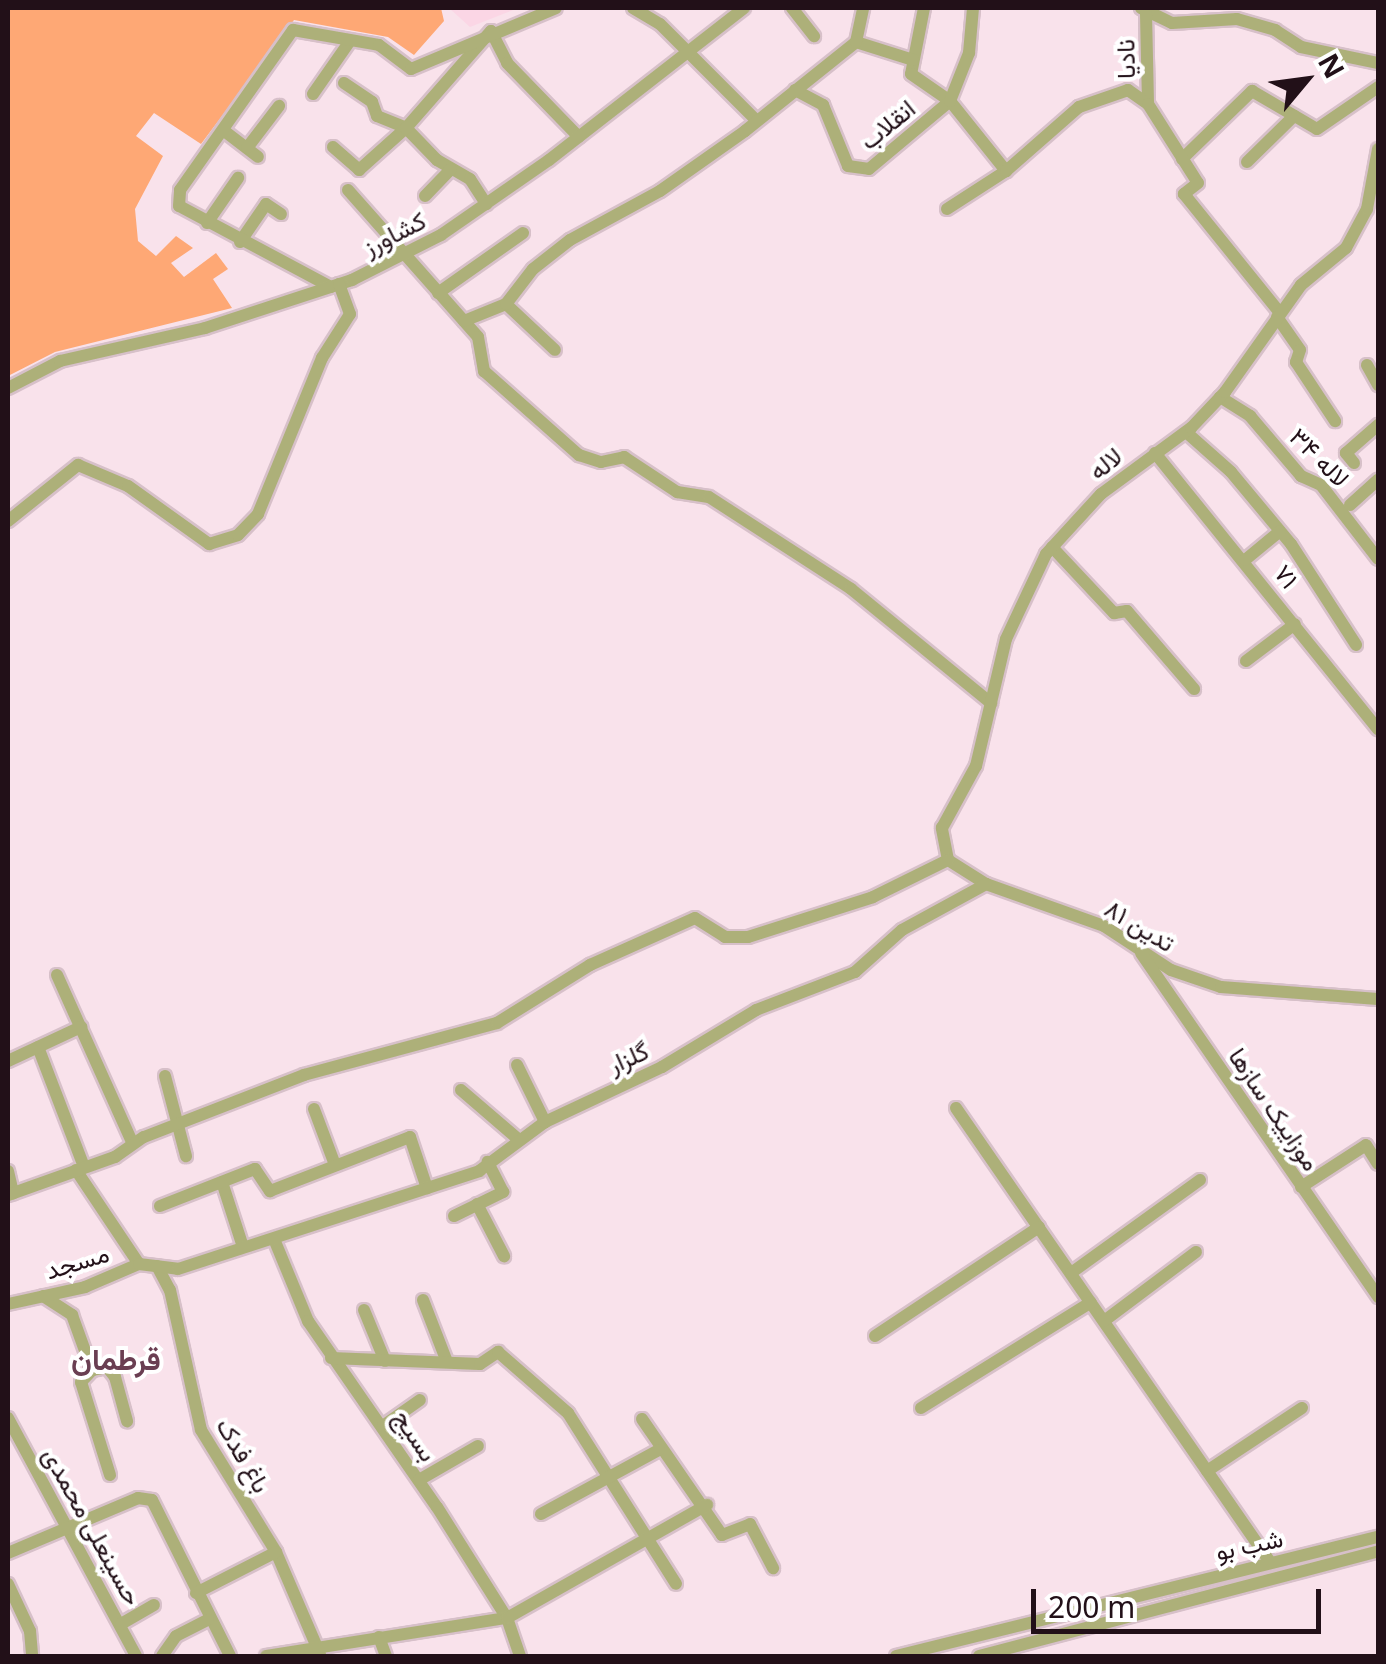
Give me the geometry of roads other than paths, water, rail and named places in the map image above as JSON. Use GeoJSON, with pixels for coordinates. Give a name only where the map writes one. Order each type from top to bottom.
{"type":"FeatureCollection","features":[{"type":"Feature","properties":{"kind":"street"},"geometry":{"type":"LineString","coordinates":[[8,521],[78,464],[128,486],[210,544],[238,536],[258,514],[322,358],[350,314],[335,286],[206,223],[179,206],[180,190],[293,30],[379,45],[411,69],[556,8]]}},
{"type":"Feature","properties":{"kind":"street"},"geometry":{"type":"LineString","coordinates":[[633,8],[689,51],[756,122]]}},
{"type":"Feature","properties":{"kind":"street","name":"کشاورز"},"geometry":{"type":"LineString","coordinates":[[8,388],[60,362],[205,328],[335,286],[402,255],[486,204],[579,137],[744,8]]}},
{"type":"Feature","properties":{"kind":"street"},"geometry":{"type":"LineString","coordinates":[[792,8],[814,36]]}},
{"type":"Feature","properties":{"kind":"street"},"geometry":{"type":"LineString","coordinates":[[464,321],[506,304],[533,269],[570,240],[660,191],[756,122],[856,42],[863,8]]}},
{"type":"Feature","properties":{"kind":"street"},"geometry":{"type":"LineString","coordinates":[[924,8],[912,74],[950,101],[1006,171]]}},
{"type":"Feature","properties":{"kind":"street","name":"انقلاب"},"geometry":{"type":"LineString","coordinates":[[795,90],[823,106],[848,166],[869,170],[950,101],[969,53],[974,8]]}},
{"type":"Feature","properties":{"kind":"street"},"geometry":{"type":"LineString","coordinates":[[1143,11],[1190,24],[1238,14],[1331,56],[1378,63]]}},
{"type":"Feature","properties":{"kind":"street","name":"نادیا"},"geometry":{"type":"LineString","coordinates":[[1143,11],[1148,104]]}},
{"type":"Feature","properties":{"kind":"street"},"geometry":{"type":"LineString","coordinates":[[333,147],[358,170],[406,128],[492,32]]}},
{"type":"Feature","properties":{"kind":"street"},"geometry":{"type":"LineString","coordinates":[[492,32],[507,64],[579,137]]}},
{"type":"Feature","properties":{"kind":"street"},"geometry":{"type":"LineString","coordinates":[[314,94],[350,41]]}},
{"type":"Feature","properties":{"kind":"street"},"geometry":{"type":"LineString","coordinates":[[856,42],[914,60]]}},
{"type":"Feature","properties":{"kind":"street"},"geometry":{"type":"LineString","coordinates":[[344,83],[372,102],[378,116],[406,128],[451,168],[470,178],[486,204]]}},
{"type":"Feature","properties":{"kind":"street"},"geometry":{"type":"LineString","coordinates":[[1182,158],[1252,91],[1323,128],[1378,87]]}},
{"type":"Feature","properties":{"kind":"street"},"geometry":{"type":"LineString","coordinates":[[947,209],[1006,171],[1079,106],[1104,94],[1128,90],[1148,104],[1198,183],[1184,194],[1279,315],[1300,350],[1296,362],[1334,421]]}},
{"type":"Feature","properties":{"kind":"street"},"geometry":{"type":"LineString","coordinates":[[223,130],[252,153],[280,106]]}},
{"type":"Feature","properties":{"kind":"street"},"geometry":{"type":"LineString","coordinates":[[1247,162],[1294,116]]}},
{"type":"Feature","properties":{"kind":"street","name":"لاله"},"geometry":{"type":"LineString","coordinates":[[948,860],[942,828],[976,766],[1006,639],[1052,547],[1101,494],[1186,432],[1220,397],[1300,285],[1346,248],[1371,189],[1378,149]]}},
{"type":"Feature","properties":{"kind":"street"},"geometry":{"type":"LineString","coordinates":[[426,197],[451,168]]}},
{"type":"Feature","properties":{"kind":"street"},"geometry":{"type":"LineString","coordinates":[[206,223],[238,178]]}},
{"type":"Feature","properties":{"kind":"street"},"geometry":{"type":"LineString","coordinates":[[1371,189],[1378,210]]}},
{"type":"Feature","properties":{"kind":"street"},"geometry":{"type":"LineString","coordinates":[[348,190],[478,337],[484,371],[580,455],[601,462],[624,458],[677,492],[709,496],[851,589],[990,703]]}},
{"type":"Feature","properties":{"kind":"street"},"geometry":{"type":"LineString","coordinates":[[240,242],[266,204],[281,214]]}},
{"type":"Feature","properties":{"kind":"street"},"geometry":{"type":"LineString","coordinates":[[438,293],[523,233]]}},
{"type":"Feature","properties":{"kind":"street"},"geometry":{"type":"LineString","coordinates":[[506,304],[555,350]]}},
{"type":"Feature","properties":{"kind":"street"},"geometry":{"type":"LineString","coordinates":[[1367,366],[1378,384]]}},
{"type":"Feature","properties":{"kind":"street","name":"لاله ۳۴"},"geometry":{"type":"LineString","coordinates":[[1220,397],[1250,416],[1301,476],[1321,485],[1378,559]]}},
{"type":"Feature","properties":{"kind":"street"},"geometry":{"type":"LineString","coordinates":[[1354,463],[1346,453],[1378,426]]}},
{"type":"Feature","properties":{"kind":"street"},"geometry":{"type":"LineString","coordinates":[[1186,432],[1231,472],[1280,531],[1356,646]]}},
{"type":"Feature","properties":{"kind":"street","name":"۷۱"},"geometry":{"type":"LineString","coordinates":[[1155,453],[1378,729]]}},
{"type":"Feature","properties":{"kind":"street"},"geometry":{"type":"LineString","coordinates":[[1350,505],[1378,480]]}},
{"type":"Feature","properties":{"kind":"street"},"geometry":{"type":"LineString","coordinates":[[1245,560],[1280,531]]}},
{"type":"Feature","properties":{"kind":"street"},"geometry":{"type":"LineString","coordinates":[[1052,547],[1098,600],[1114,613],[1128,610],[1194,688]]}},
{"type":"Feature","properties":{"kind":"street"},"geometry":{"type":"LineString","coordinates":[[1246,661],[1294,624]]}},
{"type":"Feature","properties":{"kind":"street"},"geometry":{"type":"LineString","coordinates":[[8,1171],[10,1194],[322,1069],[497,1023],[590,965],[695,918],[726,937],[748,936],[873,897],[948,860]]}},
{"type":"Feature","properties":{"kind":"street","name":"تدین ۸۱"},"geometry":{"type":"LineString","coordinates":[[948,860],[986,884],[1104,926],[1171,970],[1221,987],[1378,998]]}},
{"type":"Feature","properties":{"kind":"street","name":"گلزار"},"geometry":{"type":"LineString","coordinates":[[274,1240],[302,1224],[427,1188],[488,1162],[545,1122],[662,1067],[756,1010],[854,972],[902,930],[986,884]]}},
{"type":"Feature","properties":{"kind":"street","name":"موزاییک سازها"},"geometry":{"type":"LineString","coordinates":[[1136,946],[1378,1297]]}},
{"type":"Feature","properties":{"kind":"street"},"geometry":{"type":"LineString","coordinates":[[57,975],[133,1144]]}},
{"type":"Feature","properties":{"kind":"street"},"geometry":{"type":"LineString","coordinates":[[8,1061],[81,1027]]}},
{"type":"Feature","properties":{"kind":"street"},"geometry":{"type":"LineString","coordinates":[[38,1047],[80,1169],[139,1264]]}},
{"type":"Feature","properties":{"kind":"street"},"geometry":{"type":"LineString","coordinates":[[517,1065],[545,1122]]}},
{"type":"Feature","properties":{"kind":"street"},"geometry":{"type":"LineString","coordinates":[[165,1076],[186,1156]]}},
{"type":"Feature","properties":{"kind":"street"},"geometry":{"type":"LineString","coordinates":[[461,1090],[518,1139]]}},
{"type":"Feature","properties":{"kind":"street"},"geometry":{"type":"LineString","coordinates":[[956,1108],[1270,1562]]}},
{"type":"Feature","properties":{"kind":"street"},"geometry":{"type":"LineString","coordinates":[[314,1110],[335,1165]]}},
{"type":"Feature","properties":{"kind":"street"},"geometry":{"type":"LineString","coordinates":[[160,1206],[255,1169],[270,1191],[410,1137],[427,1188]]}},
{"type":"Feature","properties":{"kind":"street"},"geometry":{"type":"LineString","coordinates":[[1301,1187],[1366,1145],[1378,1164]]}},
{"type":"Feature","properties":{"kind":"street"},"geometry":{"type":"LineString","coordinates":[[454,1216],[503,1192],[488,1162]]}},
{"type":"Feature","properties":{"kind":"street"},"geometry":{"type":"LineString","coordinates":[[1070,1273],[1200,1180]]}},
{"type":"Feature","properties":{"kind":"street"},"geometry":{"type":"LineString","coordinates":[[222,1182],[243,1248]]}},
{"type":"Feature","properties":{"kind":"street"},"geometry":{"type":"LineString","coordinates":[[477,1204],[504,1256]]}},
{"type":"Feature","properties":{"kind":"street"},"geometry":{"type":"LineString","coordinates":[[874,1336],[1038,1227]]}},
{"type":"Feature","properties":{"kind":"street","name":"مسجد"},"geometry":{"type":"LineString","coordinates":[[8,1304],[85,1287],[139,1264],[178,1269],[274,1240]]}},
{"type":"Feature","properties":{"kind":"street","name":"بسیج"},"geometry":{"type":"LineString","coordinates":[[274,1240],[330,1358],[383,1426],[507,1618],[520,1656]]}},
{"type":"Feature","properties":{"kind":"street"},"geometry":{"type":"LineString","coordinates":[[1104,1321],[1196,1252]]}},
{"type":"Feature","properties":{"kind":"street","name":"باغ فدک"},"geometry":{"type":"LineString","coordinates":[[157,1266],[170,1290],[201,1430],[276,1552],[319,1652]]}},
{"type":"Feature","properties":{"kind":"street"},"geometry":{"type":"LineString","coordinates":[[42,1296],[72,1315],[92,1370]]}},
{"type":"Feature","properties":{"kind":"street"},"geometry":{"type":"LineString","coordinates":[[423,1300],[448,1362]]}},
{"type":"Feature","properties":{"kind":"street"},"geometry":{"type":"LineString","coordinates":[[921,1408],[1090,1302]]}},
{"type":"Feature","properties":{"kind":"street"},"geometry":{"type":"LineString","coordinates":[[364,1310],[385,1361]]}},
{"type":"Feature","properties":{"kind":"street"},"geometry":{"type":"LineString","coordinates":[[330,1358],[480,1364],[498,1352],[511,1360],[568,1413],[650,1537],[676,1584]]}},
{"type":"Feature","properties":{"kind":"street"},"geometry":{"type":"LineString","coordinates":[[110,1474],[81,1382],[92,1370],[107,1367],[115,1377],[127,1421]]}},
{"type":"Feature","properties":{"kind":"street"},"geometry":{"type":"LineString","coordinates":[[383,1426],[420,1400]]}},
{"type":"Feature","properties":{"kind":"street"},"geometry":{"type":"LineString","coordinates":[[1207,1471],[1302,1408]]}},
{"type":"Feature","properties":{"kind":"street","name":"حسینعلی محمدی"},"geometry":{"type":"LineString","coordinates":[[8,1418],[136,1656]]}},
{"type":"Feature","properties":{"kind":"street"},"geometry":{"type":"LineString","coordinates":[[642,1419],[659,1450],[707,1505],[722,1535],[750,1524],[773,1568]]}},
{"type":"Feature","properties":{"kind":"street"},"geometry":{"type":"LineString","coordinates":[[419,1480],[478,1446]]}},
{"type":"Feature","properties":{"kind":"street"},"geometry":{"type":"LineString","coordinates":[[541,1514],[659,1450]]}},
{"type":"Feature","properties":{"kind":"street"},"geometry":{"type":"LineString","coordinates":[[8,1553],[138,1498],[152,1500],[208,1620],[230,1656]]}},
{"type":"Feature","properties":{"kind":"street"},"geometry":{"type":"LineString","coordinates":[[275,1656],[319,1652],[379,1637],[507,1618],[707,1505]]}},
{"type":"Feature","properties":{"kind":"street","name":"شب بو"},"geometry":{"type":"LineString","coordinates":[[896,1656],[1378,1537]]}},
{"type":"Feature","properties":{"kind":"street","name":"شب بو"},"geometry":{"type":"LineString","coordinates":[[979,1656],[1378,1551]]}},
{"type":"Feature","properties":{"kind":"street"},"geometry":{"type":"LineString","coordinates":[[196,1593],[276,1552]]}},
{"type":"Feature","properties":{"kind":"street"},"geometry":{"type":"LineString","coordinates":[[8,1584],[36,1654]]}},
{"type":"Feature","properties":{"kind":"street"},"geometry":{"type":"LineString","coordinates":[[121,1624],[154,1605]]}},
{"type":"Feature","properties":{"kind":"street"},"geometry":{"type":"LineString","coordinates":[[162,1656],[176,1636],[208,1620]]}},
{"type":"Feature","properties":{"kind":"street"},"geometry":{"type":"LineString","coordinates":[[379,1637],[386,1656]]}},
{"type":"Feature","properties":{"kind":"district","name":"قرطمان"},"geometry":{"type":"Point","coordinates":[116,1359]}}]}
